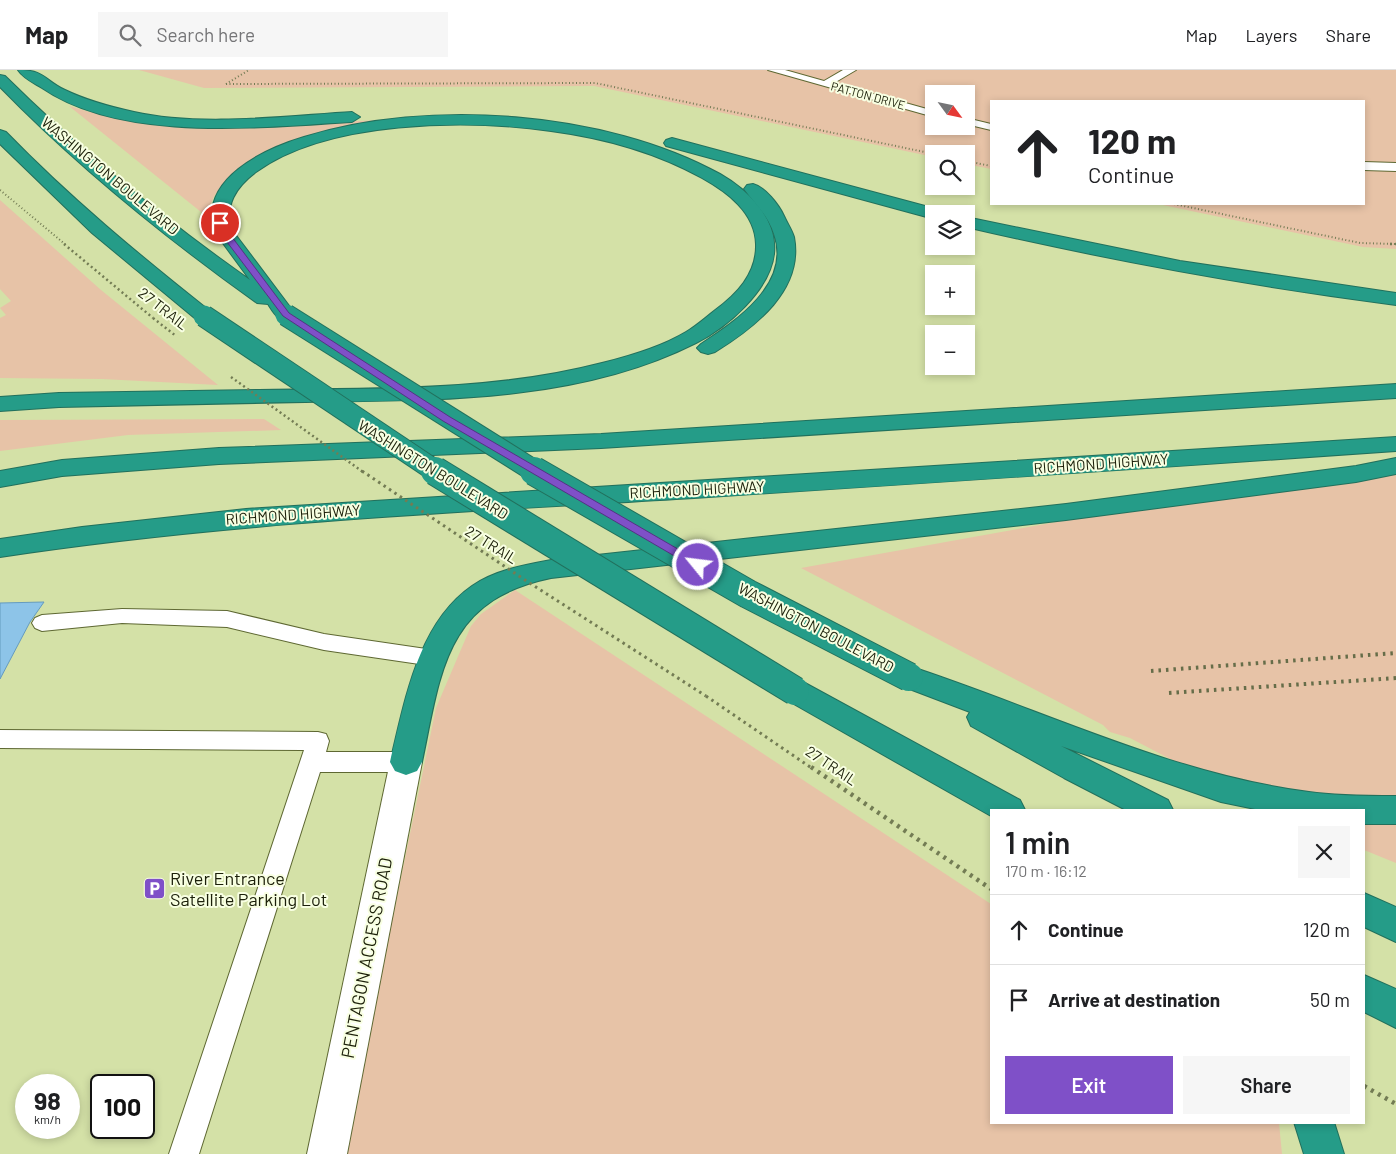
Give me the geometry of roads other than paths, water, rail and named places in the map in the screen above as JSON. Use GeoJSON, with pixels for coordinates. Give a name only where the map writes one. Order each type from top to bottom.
{"type":"FeatureCollection","features":[{"type":"Feature","properties":{"kind":"highway"},"geometry":{"type":"LineString","coordinates":[[26,70],[56,91],[90,106],[153,118],[246,121],[423,113],[489,113],[577,121],[652,137],[925,212]]}},
{"type":"Feature","properties":{"kind":"highway","name":"WASHINGTON BOULEVARD"},"geometry":{"type":"LineString","coordinates":[[0,79],[71,147],[146,210],[286,315],[430,408],[532,470],[749,594],[909,677],[1076,769],[1155,809]]}},
{"type":"Feature","properties":{"kind":"highway"},"geometry":{"type":"LineString","coordinates":[[0,404],[59,400],[475,390],[576,376],[645,358],[707,329],[723,317],[750,290],[763,262],[766,249],[764,235],[753,211],[732,190],[683,162],[628,142],[568,129],[501,122],[428,122],[368,127],[315,139],[266,158],[235,182],[221,203],[220,223],[223,231],[286,315]]}},
{"type":"Feature","properties":{"kind":"highway","name":"WASHINGTON BOULEVARD"},"geometry":{"type":"LineString","coordinates":[[0,136],[59,196],[98,231],[204,316],[350,418],[459,488],[794,691],[1007,809]]}},
{"type":"Feature","properties":{"kind":"highway"},"geometry":{"type":"LineString","coordinates":[[0,411],[52,414],[152,414],[472,404],[556,395],[589,389],[653,373],[680,362],[727,338],[760,309],[780,280],[786,265],[785,235],[772,208],[752,188],[700,157],[652,137]]}},
{"type":"Feature","properties":{"kind":"highway"},"geometry":{"type":"LineString","coordinates":[[975,224],[1187,268],[1396,299]]}},
{"type":"Feature","properties":{"kind":"highway"},"geometry":{"type":"LineString","coordinates":[[0,479],[62,468],[209,457],[601,441],[1214,404],[1396,391]]}},
{"type":"Feature","properties":{"kind":"highway","name":"RICHMOND HIGHWAY"},"geometry":{"type":"LineString","coordinates":[[0,548],[165,524],[321,512],[818,483],[1396,444]]}},
{"type":"Feature","properties":{"kind":"highway"},"geometry":{"type":"LineString","coordinates":[[406,762],[433,658],[451,623],[487,589],[505,580],[551,569],[1066,512],[1356,474],[1396,466]]}},
{"type":"Feature","properties":{"kind":"highway"},"geometry":{"type":"LineString","coordinates":[[909,677],[1132,758],[1222,788],[1308,806],[1339,809]]}},
{"type":"Feature","properties":{"kind":"highway"},"geometry":{"type":"LineString","coordinates":[[959,783],[992,809]]}},
{"type":"Feature","properties":{"kind":"highway"},"geometry":{"type":"LineString","coordinates":[[1365,810],[1396,810]]}},
{"type":"Feature","properties":{"kind":"highway"},"geometry":{"type":"LineString","coordinates":[[1365,909],[1396,924]]}},
{"type":"Feature","properties":{"kind":"highway"},"geometry":{"type":"LineString","coordinates":[[1365,994],[1396,1009]]}},
{"type":"Feature","properties":{"kind":"highway"},"geometry":{"type":"LineString","coordinates":[[1315,1124],[1324,1154]]}},
{"type":"Feature","properties":{"kind":"street","name":"PENTAGON ACCESS ROAD"},"geometry":{"type":"LineString","coordinates":[[328,1154],[406,762]]}},
{"type":"Feature","properties":{"kind":"lane","name":"PATTON DRIVE"},"geometry":{"type":"LineString","coordinates":[[773,70],[925,112]]}},
{"type":"Feature","properties":{"kind":"lane"},"geometry":{"type":"LineString","coordinates":[[825,84],[851,70]]}},
{"type":"Feature","properties":{"kind":"lane"},"geometry":{"type":"LineString","coordinates":[[975,123],[990,127]]}},
{"type":"Feature","properties":{"kind":"lane"},"geometry":{"type":"LineString","coordinates":[[1365,166],[1396,167]]}},
{"type":"Feature","properties":{"kind":"lane"},"geometry":{"type":"LineString","coordinates":[[42,623],[122,616],[227,619],[280,630],[324,642],[397,651],[433,658]]}},
{"type":"Feature","properties":{"kind":"lane"},"geometry":{"type":"LineString","coordinates":[[0,739],[318,741],[184,1154]]}},
{"type":"Feature","properties":{"kind":"lane"},"geometry":{"type":"LineString","coordinates":[[311,762],[406,762]]}},
{"type":"Feature","properties":{"kind":"railway"},"geometry":{"type":"LineString","coordinates":[[1151,671],[1396,653]]}},
{"type":"Feature","properties":{"kind":"railway"},"geometry":{"type":"LineString","coordinates":[[1169,693],[1396,678]]}},
{"type":"Feature","properties":{"kind":"place","name":"River Entrance Satellite Parking Lot"},"geometry":{"type":"Point","coordinates":[154,889]}}]}
